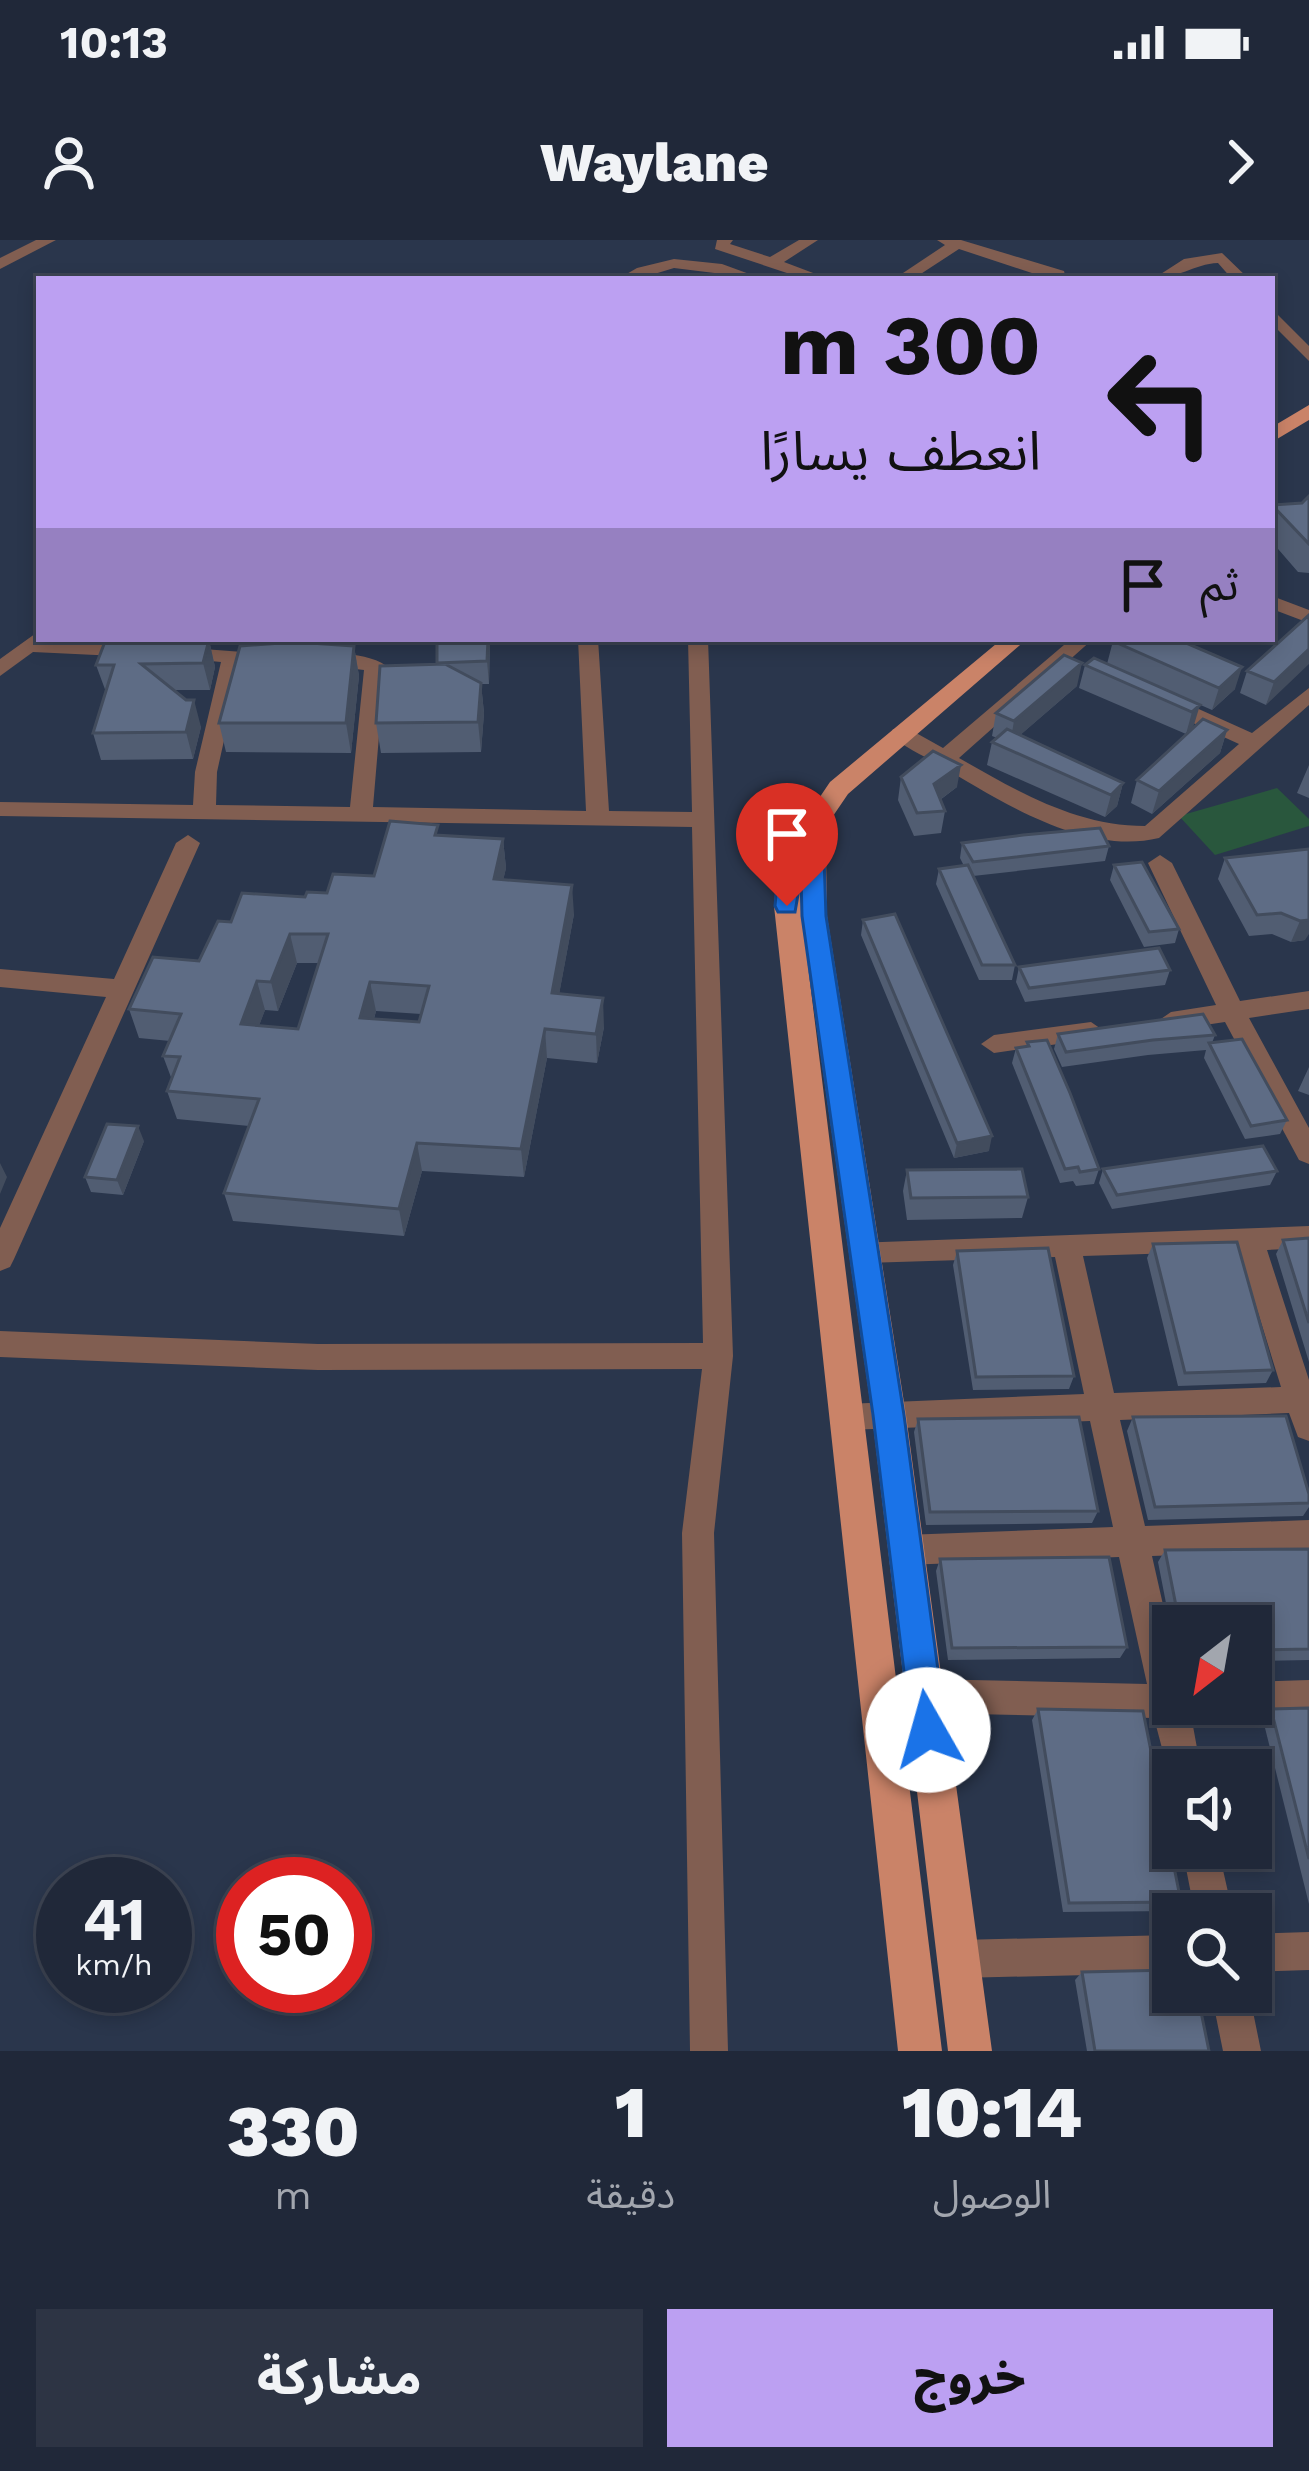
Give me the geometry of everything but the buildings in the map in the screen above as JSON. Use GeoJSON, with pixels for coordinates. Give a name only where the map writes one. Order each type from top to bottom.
{"type":"FeatureCollection","features":[{"type":"Feature","properties":{"kind":"main road"},"geometry":{"type":"LineString","coordinates":[[1275,433],[1309,411]]}},
{"type":"Feature","properties":{"kind":"main road"},"geometry":{"type":"LineString","coordinates":[[1275,434],[1309,434]]}},
{"type":"Feature","properties":{"kind":"main road"},"geometry":{"type":"LineString","coordinates":[[920,2051],[787,906],[791,859],[806,843],[838,788],[1012,642]]}},
{"type":"Feature","properties":{"kind":"main road"},"geometry":{"type":"LineString","coordinates":[[806,843],[813,857],[814,916],[889,1415],[970,2051]]}},
{"type":"Feature","properties":{"kind":"street"},"geometry":{"type":"LineString","coordinates":[[0,264],[48,240]]}},
{"type":"Feature","properties":{"kind":"street"},"geometry":{"type":"LineString","coordinates":[[725,240],[720,247],[812,276]]}},
{"type":"Feature","properties":{"kind":"street"},"geometry":{"type":"LineString","coordinates":[[771,263],[810,240]]}},
{"type":"Feature","properties":{"kind":"street"},"geometry":{"type":"LineString","coordinates":[[906,276],[951,242],[1058,276]]}},
{"type":"Feature","properties":{"kind":"street"},"geometry":{"type":"LineString","coordinates":[[1165,276],[1184,262],[1214,258],[1237,276]]}},
{"type":"Feature","properties":{"kind":"street"},"geometry":{"type":"LineString","coordinates":[[1214,258],[1222,276]]}},
{"type":"Feature","properties":{"kind":"street"},"geometry":{"type":"LineString","coordinates":[[631,276],[644,268],[683,262],[738,276]]}},
{"type":"Feature","properties":{"kind":"street"},"geometry":{"type":"LineString","coordinates":[[1275,317],[1309,356]]}},
{"type":"Feature","properties":{"kind":"street"},"geometry":{"type":"LineString","coordinates":[[1275,336],[1309,375]]}},
{"type":"Feature","properties":{"kind":"street"},"geometry":{"type":"LineString","coordinates":[[1275,603],[1309,617]]}},
{"type":"Feature","properties":{"kind":"street"},"geometry":{"type":"LineString","coordinates":[[0,670],[34,642],[375,665],[361,812]]}},
{"type":"Feature","properties":{"kind":"street"},"geometry":{"type":"LineString","coordinates":[[588,642],[598,821]]}},
{"type":"Feature","properties":{"kind":"street"},"geometry":{"type":"LineString","coordinates":[[698,642],[718,1355],[698,1533],[709,2051]]}},
{"type":"Feature","properties":{"kind":"street"},"geometry":{"type":"LineString","coordinates":[[945,758],[1074,660],[1081,642]]}},
{"type":"Feature","properties":{"kind":"street"},"geometry":{"type":"LineString","coordinates":[[204,811],[206,772],[233,656]]}},
{"type":"Feature","properties":{"kind":"street"},"geometry":{"type":"LineString","coordinates":[[1148,694],[1254,742]]}},
{"type":"Feature","properties":{"kind":"street"},"geometry":{"type":"LineString","coordinates":[[901,734],[1050,814],[1132,836],[1150,833],[1309,694]]}},
{"type":"Feature","properties":{"kind":"street"},"geometry":{"type":"LineString","coordinates":[[0,809],[705,820]]}},
{"type":"Feature","properties":{"kind":"street"},"geometry":{"type":"LineString","coordinates":[[0,1259],[188,843]]}},
{"type":"Feature","properties":{"kind":"street"},"geometry":{"type":"LineString","coordinates":[[1160,863],[1233,1013],[1309,1153]]}},
{"type":"Feature","properties":{"kind":"street"},"geometry":{"type":"LineString","coordinates":[[0,978],[122,989]]}},
{"type":"Feature","properties":{"kind":"street"},"geometry":{"type":"LineString","coordinates":[[994,1044],[1309,1000]]}},
{"type":"Feature","properties":{"kind":"street"},"geometry":{"type":"LineString","coordinates":[[866,1251],[1309,1237]]}},
{"type":"Feature","properties":{"kind":"street"},"geometry":{"type":"LineString","coordinates":[[845,1417],[1102,1405],[1306,1409],[1250,1242]]}},
{"type":"Feature","properties":{"kind":"street"},"geometry":{"type":"LineString","coordinates":[[1067,1248],[1152,1618]]}},
{"type":"Feature","properties":{"kind":"street"},"geometry":{"type":"LineString","coordinates":[[0,1344],[318,1357],[718,1355]]}},
{"type":"Feature","properties":{"kind":"street"},"geometry":{"type":"LineString","coordinates":[[904,1550],[1309,1535]]}},
{"type":"Feature","properties":{"kind":"street"},"geometry":{"type":"LineString","coordinates":[[925,1696],[1152,1701]]}},
{"type":"Feature","properties":{"kind":"street"},"geometry":{"type":"LineString","coordinates":[[1272,1698],[1309,1697]]}},
{"type":"Feature","properties":{"kind":"street"},"geometry":{"type":"LineString","coordinates":[[1272,1953],[1309,1952]]}},
{"type":"Feature","properties":{"kind":"street"},"geometry":{"type":"LineString","coordinates":[[958,1959],[1152,1954]]}},
{"type":"Feature","properties":{"kind":"street"},"geometry":{"type":"LineString","coordinates":[[1234,2013],[1242,2051]]}},
{"type":"Feature","properties":{"kind":"green space"},"geometry":{"type":"Polygon","coordinates":[[[1277,788],[1309,819],[1309,826],[1215,855],[1179,816],[1277,788]]]}},
{"type":"Feature","properties":{"kind":"route"},"geometry":{"type":"LineString","coordinates":[[787,906],[791,859],[806,843],[813,857],[814,916],[889,1415],[928,1730]]}}]}
